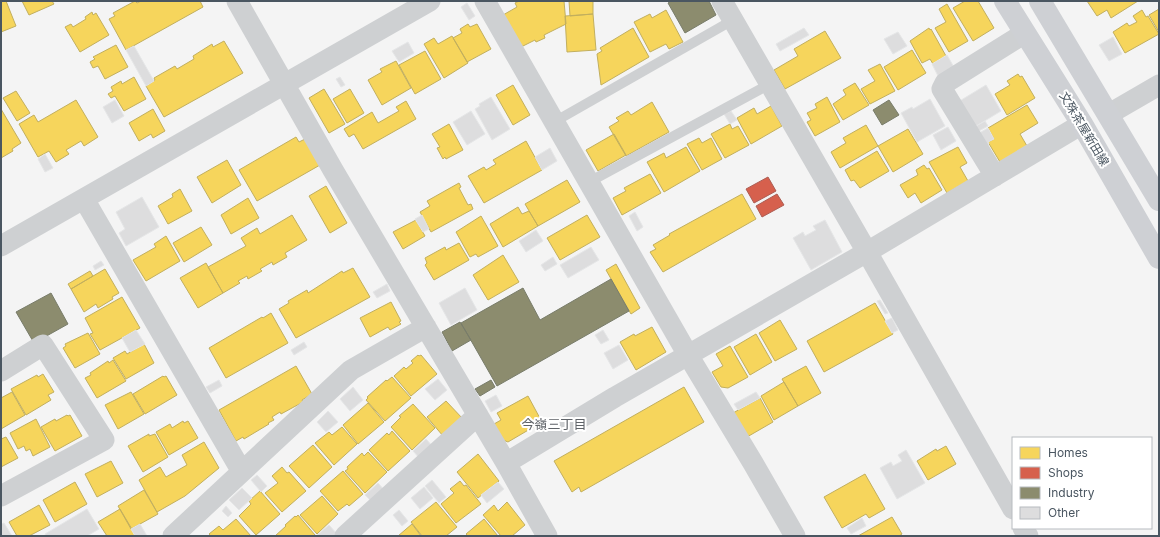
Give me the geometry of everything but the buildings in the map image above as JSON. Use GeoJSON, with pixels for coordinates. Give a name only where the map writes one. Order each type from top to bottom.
{"type":"FeatureCollection","features":[{"type":"Feature","properties":{"kind":"main road","name":"文殊茶屋新田線"},"geometry":{"type":"LineString","coordinates":[[1005,1],[1082,124],[1159,258]]}},
{"type":"Feature","properties":{"kind":"main road"},"geometry":{"type":"LineString","coordinates":[[1040,1],[1109,114],[1159,200]]}},
{"type":"Feature","properties":{"kind":"street"},"geometry":{"type":"LineString","coordinates":[[237,1],[285,83],[333,170],[478,414],[547,536]]}},
{"type":"Feature","properties":{"kind":"street"},"geometry":{"type":"LineString","coordinates":[[1,246],[430,1]]}},
{"type":"Feature","properties":{"kind":"street"},"geometry":{"type":"LineString","coordinates":[[485,1],[688,356],[795,536]]}},
{"type":"Feature","properties":{"kind":"street"},"geometry":{"type":"LineString","coordinates":[[722,1],[1012,507]]}},
{"type":"Feature","properties":{"kind":"street"},"geometry":{"type":"LineString","coordinates":[[995,176],[942,89],[945,83],[1025,33]]}},
{"type":"Feature","properties":{"kind":"street"},"geometry":{"type":"LineString","coordinates":[[1109,114],[1159,85]]}},
{"type":"Feature","properties":{"kind":"street"},"geometry":{"type":"LineString","coordinates":[[506,463],[867,252],[1082,124]]}},
{"type":"Feature","properties":{"kind":"street"},"geometry":{"type":"LineString","coordinates":[[84,199],[242,472]]}},
{"type":"Feature","properties":{"kind":"street"},"geometry":{"type":"LineString","coordinates":[[173,536],[351,370],[426,327]]}},
{"type":"Feature","properties":{"kind":"street"},"geometry":{"type":"LineString","coordinates":[[1,371],[43,344],[104,440],[1,496]]}},
{"type":"Feature","properties":{"kind":"street"},"geometry":{"type":"LineString","coordinates":[[345,536],[478,414]]}},
{"type":"Feature","properties":{"kind":"lane"},"geometry":{"type":"LineString","coordinates":[[554,122],[733,20]]}},
{"type":"Feature","properties":{"kind":"lane"},"geometry":{"type":"LineString","coordinates":[[589,182],[770,84]]}},
{"type":"Feature","properties":{"kind":"district","name":"今嶺三丁目"},"geometry":{"type":"Point","coordinates":[554,424]}}]}
